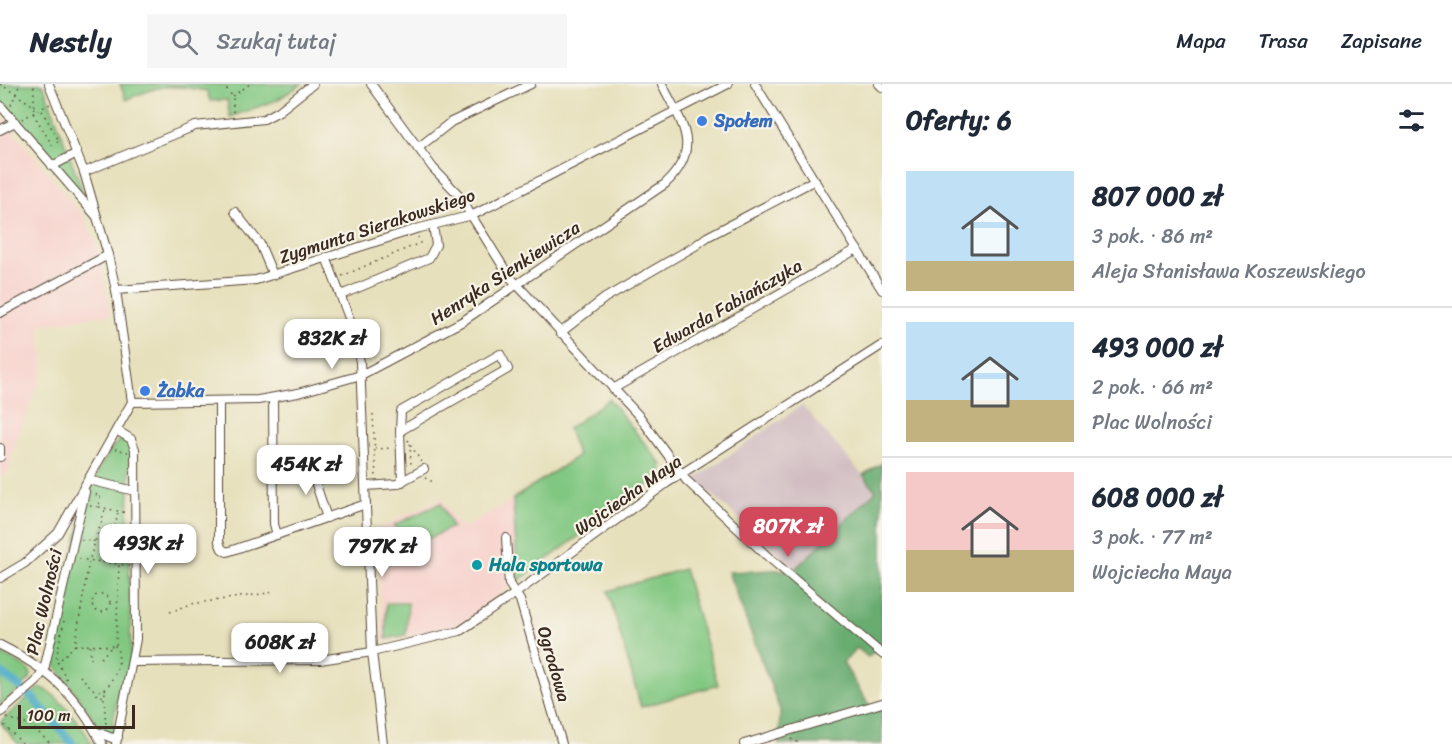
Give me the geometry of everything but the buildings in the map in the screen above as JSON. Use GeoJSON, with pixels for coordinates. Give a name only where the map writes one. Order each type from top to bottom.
{"type":"FeatureCollection","features":[{"type":"Feature","properties":{"kind":"street"},"geometry":{"type":"LineString","coordinates":[[49,84],[84,172],[108,255],[116,290],[132,402]]}},
{"type":"Feature","properties":{"kind":"street"},"geometry":{"type":"LineString","coordinates":[[84,172],[195,126],[264,119],[279,111],[313,84]]}},
{"type":"Feature","properties":{"kind":"street"},"geometry":{"type":"LineString","coordinates":[[371,84],[418,148],[453,187],[517,285],[640,417],[681,474],[766,555],[882,654]]}},
{"type":"Feature","properties":{"kind":"street"},"geometry":{"type":"LineString","coordinates":[[418,148],[451,122],[531,84]]}},
{"type":"Feature","properties":{"kind":"street","name":"Henryka Sienkiewicza"},"geometry":{"type":"LineString","coordinates":[[132,402],[219,403],[273,398],[361,375],[463,321],[665,184],[677,173],[686,149],[687,136],[677,110],[662,84]]}},
{"type":"Feature","properties":{"kind":"street","name":"Zygmunta Sierakowskiego"},"geometry":{"type":"LineString","coordinates":[[116,290],[232,283],[273,275],[326,257],[473,215],[728,84]]}},
{"type":"Feature","properties":{"kind":"street"},"geometry":{"type":"LineString","coordinates":[[755,84],[882,290]]}},
{"type":"Feature","properties":{"kind":"street"},"geometry":{"type":"LineString","coordinates":[[0,105],[98,218]]}},
{"type":"Feature","properties":{"kind":"street"},"geometry":{"type":"LineString","coordinates":[[0,130],[15,122]]}},
{"type":"Feature","properties":{"kind":"street"},"geometry":{"type":"LineString","coordinates":[[52,166],[77,153]]}},
{"type":"Feature","properties":{"kind":"street"},"geometry":{"type":"LineString","coordinates":[[560,333],[605,298],[695,246],[706,237],[815,180]]}},
{"type":"Feature","properties":{"kind":"street"},"geometry":{"type":"LineString","coordinates":[[235,212],[260,244],[273,275]]}},
{"type":"Feature","properties":{"kind":"street"},"geometry":{"type":"LineString","coordinates":[[341,295],[429,258],[436,245],[433,225]]}},
{"type":"Feature","properties":{"kind":"street","name":"Edwarda Fabiańczyka"},"geometry":{"type":"LineString","coordinates":[[613,389],[856,249]]}},
{"type":"Feature","properties":{"kind":"street"},"geometry":{"type":"LineString","coordinates":[[0,313],[108,255]]}},
{"type":"Feature","properties":{"kind":"street"},"geometry":{"type":"LineString","coordinates":[[326,257],[357,346],[361,375],[372,652],[383,744]]}},
{"type":"Feature","properties":{"kind":"street","name":"Wojciecha Maya"},"geometry":{"type":"LineString","coordinates":[[134,662],[320,660],[372,652],[460,631],[681,474],[882,345]]}},
{"type":"Feature","properties":{"kind":"street"},"geometry":{"type":"LineString","coordinates":[[402,433],[508,369],[500,354],[401,411],[402,482]]}},
{"type":"Feature","properties":{"kind":"street"},"geometry":{"type":"LineString","coordinates":[[273,398],[274,524],[277,535]]}},
{"type":"Feature","properties":{"kind":"street","name":"Plac Wolności"},"geometry":{"type":"LineString","coordinates":[[77,540],[65,534],[58,534],[118,431],[132,402]]}},
{"type":"Feature","properties":{"kind":"street"},"geometry":{"type":"LineString","coordinates":[[219,403],[219,542],[222,549],[227,552],[366,504]]}},
{"type":"Feature","properties":{"kind":"street"},"geometry":{"type":"LineString","coordinates":[[95,731],[117,740],[134,662],[134,443],[118,431]]}},
{"type":"Feature","properties":{"kind":"street"},"geometry":{"type":"LineString","coordinates":[[0,448],[0,457]]}},
{"type":"Feature","properties":{"kind":"street"},"geometry":{"type":"LineString","coordinates":[[310,466],[327,518]]}},
{"type":"Feature","properties":{"kind":"street"},"geometry":{"type":"LineString","coordinates":[[366,486],[402,482],[424,470]]}},
{"type":"Feature","properties":{"kind":"street"},"geometry":{"type":"LineString","coordinates":[[88,480],[135,490]]}},
{"type":"Feature","properties":{"kind":"street","name":"Plac Wolności"},"geometry":{"type":"LineString","coordinates":[[44,670],[77,540],[88,480]]}},
{"type":"Feature","properties":{"kind":"street"},"geometry":{"type":"LineString","coordinates":[[0,578],[25,562],[58,534]]}},
{"type":"Feature","properties":{"kind":"street","name":"Ogrodowa"},"geometry":{"type":"LineString","coordinates":[[506,538],[509,584],[516,593],[562,744]]}},
{"type":"Feature","properties":{"kind":"street"},"geometry":{"type":"LineString","coordinates":[[0,645],[44,670],[62,686],[102,744]]}},
{"type":"Feature","properties":{"kind":"street"},"geometry":{"type":"LineString","coordinates":[[0,712],[34,684],[44,670]]}},
{"type":"Feature","properties":{"kind":"street"},"geometry":{"type":"LineString","coordinates":[[744,744],[882,703]]}},
{"type":"Feature","properties":{"kind":"path"},"geometry":{"type":"LineString","coordinates":[[0,84],[34,106]]}},
{"type":"Feature","properties":{"kind":"path"},"geometry":{"type":"LineString","coordinates":[[10,110],[20,84]]}},
{"type":"Feature","properties":{"kind":"path"},"geometry":{"type":"LineString","coordinates":[[34,84],[33,113],[52,145],[59,141],[41,109]]}},
{"type":"Feature","properties":{"kind":"path"},"geometry":{"type":"LineString","coordinates":[[222,84],[233,97],[233,123]]}},
{"type":"Feature","properties":{"kind":"path"},"geometry":{"type":"LineString","coordinates":[[233,97],[250,84]]}},
{"type":"Feature","properties":{"kind":"path"},"geometry":{"type":"LineString","coordinates":[[15,122],[56,101]]}},
{"type":"Feature","properties":{"kind":"path"},"geometry":{"type":"LineString","coordinates":[[340,277],[420,243]]}},
{"type":"Feature","properties":{"kind":"path"},"geometry":{"type":"LineString","coordinates":[[373,414],[376,485]]}},
{"type":"Feature","properties":{"kind":"path"},"geometry":{"type":"LineString","coordinates":[[402,433],[424,470]]}},
{"type":"Feature","properties":{"kind":"path"},"geometry":{"type":"LineString","coordinates":[[410,443],[411,470]]}},
{"type":"Feature","properties":{"kind":"path"},"geometry":{"type":"LineString","coordinates":[[109,446],[121,452],[129,452]]}},
{"type":"Feature","properties":{"kind":"path"},"geometry":{"type":"LineString","coordinates":[[375,449],[400,448]]}},
{"type":"Feature","properties":{"kind":"path"},"geometry":{"type":"LineString","coordinates":[[92,494],[100,495],[99,507]]}},
{"type":"Feature","properties":{"kind":"path"},"geometry":{"type":"LineString","coordinates":[[89,506],[129,513]]}},
{"type":"Feature","properties":{"kind":"path"},"geometry":{"type":"LineString","coordinates":[[68,682],[57,663],[75,645],[89,561],[105,510]]}},
{"type":"Feature","properties":{"kind":"path"},"geometry":{"type":"LineString","coordinates":[[106,734],[104,697],[117,670],[120,656],[116,646],[119,564],[112,543],[118,512]]}},
{"type":"Feature","properties":{"kind":"path"},"geometry":{"type":"LineString","coordinates":[[77,540],[130,545]]}},
{"type":"Feature","properties":{"kind":"path"},"geometry":{"type":"LineString","coordinates":[[77,559],[130,566]]}},
{"type":"Feature","properties":{"kind":"path"},"geometry":{"type":"LineString","coordinates":[[170,612],[191,604],[275,592]]}},
{"type":"Feature","properties":{"kind":"path"},"geometry":{"type":"LineString","coordinates":[[100,594],[106,596],[110,604],[105,611],[99,612],[92,607],[94,596],[100,594]]}},
{"type":"Feature","properties":{"kind":"path"},"geometry":{"type":"LineString","coordinates":[[82,601],[92,602]]}},
{"type":"Feature","properties":{"kind":"path"},"geometry":{"type":"LineString","coordinates":[[110,604],[118,604]]}},
{"type":"Feature","properties":{"kind":"path"},"geometry":{"type":"LineString","coordinates":[[75,645],[116,646]]}},
{"type":"Feature","properties":{"kind":"path"},"geometry":{"type":"LineString","coordinates":[[90,645],[91,659]]}},
{"type":"Feature","properties":{"kind":"path"},"geometry":{"type":"LineString","coordinates":[[101,658],[109,649],[116,646]]}},
{"type":"Feature","properties":{"kind":"path"},"geometry":{"type":"LineString","coordinates":[[117,670],[125,671]]}},
{"type":"Feature","properties":{"kind":"path"},"geometry":{"type":"LineString","coordinates":[[80,676],[97,695],[104,697]]}},
{"type":"Feature","properties":{"kind":"path"},"geometry":{"type":"LineString","coordinates":[[96,692],[106,689]]}},
{"type":"Feature","properties":{"kind":"path"},"geometry":{"type":"LineString","coordinates":[[0,720],[9,718],[19,720],[44,735],[51,744]]}},
{"type":"Feature","properties":{"kind":"path"},"geometry":{"type":"LineString","coordinates":[[0,720],[23,744]]}},
{"type":"Feature","properties":{"kind":"path"},"geometry":{"type":"LineString","coordinates":[[785,736],[801,744]]}},
{"type":"Feature","properties":{"kind":"shaded area"},"geometry":{"type":"Polygon","coordinates":[[[0,115],[84,217],[98,248],[110,314],[39,325],[43,358],[42,374],[15,444],[9,471],[0,478],[0,115]]]}},
{"type":"Feature","properties":{"kind":"shaded area"},"geometry":{"type":"Polygon","coordinates":[[[802,405],[876,491],[795,569],[695,479],[802,405]]]}},
{"type":"Feature","properties":{"kind":"shaded area"},"geometry":{"type":"Polygon","coordinates":[[[441,498],[462,529],[513,499],[518,581],[462,623],[383,642],[376,530],[441,498]]]}},
{"type":"Feature","properties":{"kind":"green space"},"geometry":{"type":"Polygon","coordinates":[[[0,84],[43,84],[87,203],[0,100],[0,84]]]}},
{"type":"Feature","properties":{"kind":"green space"},"geometry":{"type":"Polygon","coordinates":[[[120,84],[302,84],[277,100],[230,117],[227,100],[210,101],[207,91],[183,87],[157,88],[126,100],[120,84]]]}},
{"type":"Feature","properties":{"kind":"green space"},"geometry":{"type":"Polygon","coordinates":[[[609,399],[662,465],[660,476],[518,581],[513,499],[578,456],[568,429],[609,399]]]}},
{"type":"Feature","properties":{"kind":"green space"},"geometry":{"type":"Polygon","coordinates":[[[122,439],[131,446],[128,516],[131,658],[126,683],[121,683],[112,725],[119,726],[112,734],[107,734],[101,729],[54,663],[54,655],[69,573],[86,506],[96,476],[108,453],[122,439]]]}},
{"type":"Feature","properties":{"kind":"green space"},"geometry":{"type":"Polygon","coordinates":[[[882,463],[882,644],[868,657],[857,648],[843,663],[873,712],[882,710],[882,744],[779,744],[780,710],[728,572],[795,569],[876,491],[863,475],[882,463]]]}},
{"type":"Feature","properties":{"kind":"green space"},"geometry":{"type":"Polygon","coordinates":[[[441,503],[452,527],[405,551],[394,525],[441,503]]]}},
{"type":"Feature","properties":{"kind":"green space"},"geometry":{"type":"Polygon","coordinates":[[[684,569],[718,685],[641,707],[608,591],[684,569]]]}},
{"type":"Feature","properties":{"kind":"green space"},"geometry":{"type":"Polygon","coordinates":[[[386,603],[408,603],[406,635],[386,639],[386,603]]]}},
{"type":"Feature","properties":{"kind":"green space"},"geometry":{"type":"Polygon","coordinates":[[[0,653],[27,668],[31,674],[30,679],[0,706],[0,653]]]}},
{"type":"Feature","properties":{"kind":"green space"},"geometry":{"type":"Polygon","coordinates":[[[39,688],[52,694],[60,702],[83,729],[92,744],[18,744],[0,722],[39,688]]]}},
{"type":"Feature","properties":{"kind":"waterway"},"geometry":{"type":"LineString","coordinates":[[0,672],[32,697],[73,744]]}},
{"type":"Feature","properties":{"kind":"place","name":"Społem"},"geometry":{"type":"Point","coordinates":[702,121]}},
{"type":"Feature","properties":{"kind":"place","name":"Żabka"},"geometry":{"type":"Point","coordinates":[145,391]}},
{"type":"Feature","properties":{"kind":"place","name":"Hala sportowa"},"geometry":{"type":"Point","coordinates":[477,565]}}]}
